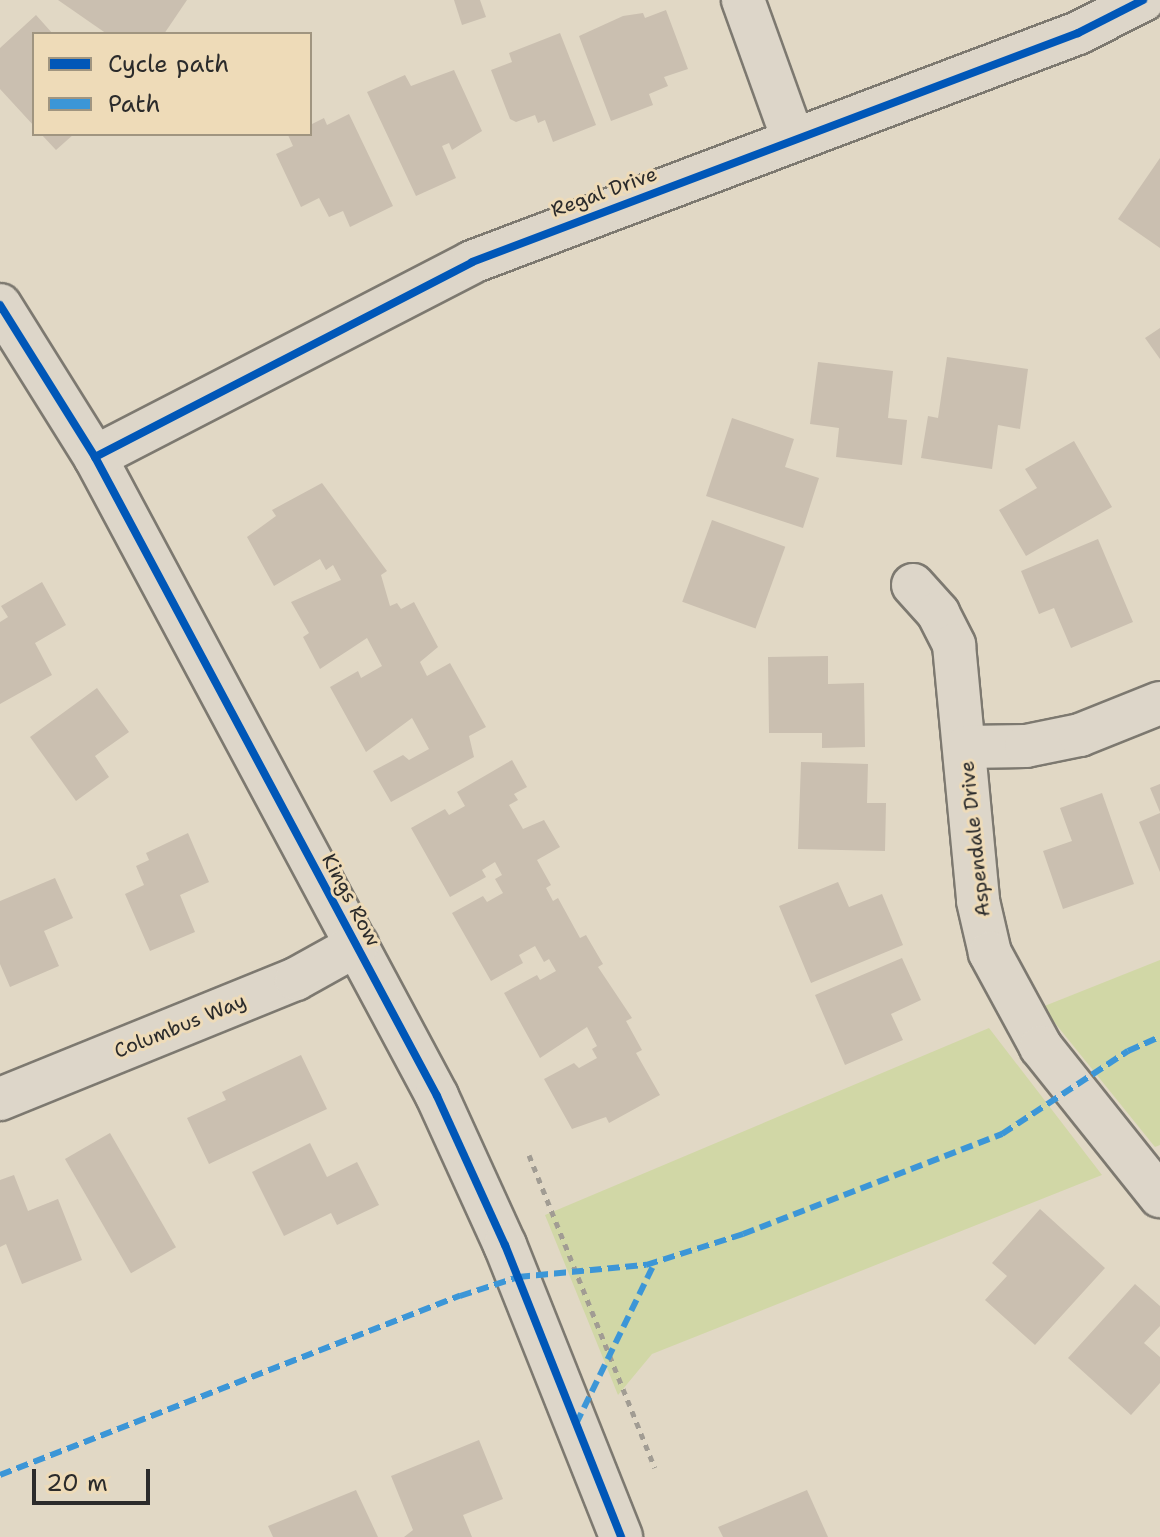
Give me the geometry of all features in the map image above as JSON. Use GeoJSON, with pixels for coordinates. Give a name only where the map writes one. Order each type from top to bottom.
{"type":"FeatureCollection","features":[{"type":"Feature","properties":{"kind":"street"},"geometry":{"type":"LineString","coordinates":[[743,0],[793,139]]}},
{"type":"Feature","properties":{"kind":"street","name":"Regal Drive"},"geometry":{"type":"LineString","coordinates":[[95,457],[472,262],[1078,33],[1143,0]]}},
{"type":"Feature","properties":{"kind":"street","name":"Kings Row"},"geometry":{"type":"LineString","coordinates":[[0,305],[95,457],[437,1096],[505,1245],[621,1537]]}},
{"type":"Feature","properties":{"kind":"street","name":"Aspendale Drive"},"geometry":{"type":"LineString","coordinates":[[913,585],[938,613],[954,645],[966,747],[978,901],[990,953],[1041,1047],[1160,1196]]}},
{"type":"Feature","properties":{"kind":"street"},"geometry":{"type":"LineString","coordinates":[[966,747],[1026,746],[1080,735],[1160,703]]}},
{"type":"Feature","properties":{"kind":"street","name":"Columbus Way"},"geometry":{"type":"LineString","coordinates":[[0,1099],[296,979],[357,945]]}},
{"type":"Feature","properties":{"kind":"path"},"geometry":{"type":"LineString","coordinates":[[529,1155],[655,1468]]}},
{"type":"Feature","properties":{"kind":"green space"},"geometry":{"type":"Polygon","coordinates":[[[1160,960],[1160,1145],[1155,1147],[1042,1007],[1160,960]]]}},
{"type":"Feature","properties":{"kind":"green space"},"geometry":{"type":"Polygon","coordinates":[[[989,1028],[1102,1175],[652,1354],[618,1395],[545,1215],[989,1028]]]}},
{"type":"Feature","properties":{"kind":"building"},"geometry":{"type":"Polygon","coordinates":[[[58,0],[187,0],[165,32],[104,32],[58,0]]]}},
{"type":"Feature","properties":{"kind":"building"},"geometry":{"type":"Polygon","coordinates":[[[454,0],[480,0],[486,17],[462,25],[454,0]]]}},
{"type":"Feature","properties":{"kind":"building"},"geometry":{"type":"Polygon","coordinates":[[[666,10],[688,69],[664,77],[668,86],[649,94],[653,105],[611,121],[579,36],[623,16],[643,13],[645,18],[666,10]]]}},
{"type":"Feature","properties":{"kind":"building"},"geometry":{"type":"Polygon","coordinates":[[[36,15],[51,32],[32,32],[32,124],[0,89],[0,48],[36,15]]]}},
{"type":"Feature","properties":{"kind":"building"},"geometry":{"type":"Polygon","coordinates":[[[560,33],[596,125],[553,142],[545,120],[538,123],[535,115],[516,122],[510,119],[491,70],[512,62],[509,53],[560,33]]]}},
{"type":"Feature","properties":{"kind":"building"},"geometry":{"type":"Polygon","coordinates":[[[454,70],[482,131],[452,150],[449,143],[442,146],[456,178],[416,196],[367,92],[405,75],[411,86],[454,70]]]}},
{"type":"Feature","properties":{"kind":"building"},"geometry":{"type":"Polygon","coordinates":[[[349,114],[393,206],[350,227],[343,211],[329,217],[319,198],[301,207],[276,154],[293,146],[288,136],[312,136],[312,124],[324,118],[327,125],[349,114]]]}},
{"type":"Feature","properties":{"kind":"building"},"geometry":{"type":"Polygon","coordinates":[[[43,136],[72,136],[56,150],[43,136]]]}},
{"type":"Feature","properties":{"kind":"building"},"geometry":{"type":"Polygon","coordinates":[[[1160,158],[1160,248],[1118,219],[1160,158]]]}},
{"type":"Feature","properties":{"kind":"building"},"geometry":{"type":"Polygon","coordinates":[[[1160,328],[1160,359],[1145,338],[1160,328]]]}},
{"type":"Feature","properties":{"kind":"building"},"geometry":{"type":"Polygon","coordinates":[[[947,357],[1028,369],[1020,429],[998,425],[992,469],[921,458],[928,416],[938,418],[947,357]]]}},
{"type":"Feature","properties":{"kind":"building"},"geometry":{"type":"Polygon","coordinates":[[[818,362],[893,371],[888,418],[907,420],[902,465],[836,457],[839,428],[810,424],[818,362]]]}},
{"type":"Feature","properties":{"kind":"building"},"geometry":{"type":"Polygon","coordinates":[[[732,418],[794,439],[785,467],[819,478],[803,528],[706,496],[732,418]]]}},
{"type":"Feature","properties":{"kind":"building"},"geometry":{"type":"Polygon","coordinates":[[[1074,441],[1112,507],[1026,556],[999,510],[1037,488],[1025,469],[1074,441]]]}},
{"type":"Feature","properties":{"kind":"building"},"geometry":{"type":"Polygon","coordinates":[[[322,483],[387,571],[381,575],[390,606],[397,603],[401,609],[414,602],[438,647],[420,662],[427,676],[450,663],[486,727],[469,736],[474,757],[391,802],[373,771],[403,755],[409,760],[429,749],[412,718],[366,752],[330,687],[358,671],[361,678],[382,666],[367,638],[320,669],[303,637],[309,633],[291,602],[341,580],[333,565],[326,570],[320,559],[274,586],[247,537],[276,516],[272,510],[322,483]]]}},
{"type":"Feature","properties":{"kind":"building"},"geometry":{"type":"Polygon","coordinates":[[[712,520],[785,547],[756,628],[682,602],[712,520]]]}},
{"type":"Feature","properties":{"kind":"building"},"geometry":{"type":"Polygon","coordinates":[[[1098,539],[1133,622],[1071,648],[1054,608],[1039,614],[1021,571],[1098,539]]]}},
{"type":"Feature","properties":{"kind":"building"},"geometry":{"type":"Polygon","coordinates":[[[42,582],[66,625],[35,643],[52,675],[0,704],[0,622],[8,617],[1,606],[42,582]]]}},
{"type":"Feature","properties":{"kind":"building"},"geometry":{"type":"Polygon","coordinates":[[[828,656],[828,684],[864,683],[865,747],[822,748],[822,733],[769,733],[768,657],[828,656]]]}},
{"type":"Feature","properties":{"kind":"building"},"geometry":{"type":"Polygon","coordinates":[[[97,688],[129,732],[95,756],[109,777],[76,801],[30,737],[97,688]]]}},
{"type":"Feature","properties":{"kind":"building"},"geometry":{"type":"Polygon","coordinates":[[[512,760],[527,787],[514,794],[518,800],[509,805],[523,829],[544,820],[560,847],[537,860],[551,885],[546,888],[553,901],[558,898],[580,938],[586,935],[603,964],[598,967],[632,1018],[626,1021],[642,1050],[636,1053],[660,1095],[609,1123],[606,1117],[572,1129],[544,1079],[574,1063],[579,1068],[597,1058],[592,1049],[597,1046],[587,1027],[540,1058],[504,993],[537,975],[540,980],[556,971],[549,959],[544,962],[535,946],[519,955],[523,963],[491,981],[452,913],[483,896],[487,902],[503,893],[495,879],[502,875],[495,862],[482,870],[486,877],[450,897],[411,828],[445,809],[449,815],[465,806],[457,792],[512,760]]]}},
{"type":"Feature","properties":{"kind":"building"},"geometry":{"type":"Polygon","coordinates":[[[801,762],[868,764],[867,803],[886,803],[885,851],[798,849],[801,762]]]}},
{"type":"Feature","properties":{"kind":"building"},"geometry":{"type":"Polygon","coordinates":[[[1160,784],[1160,812],[1150,788],[1160,784]]]}},
{"type":"Feature","properties":{"kind":"building"},"geometry":{"type":"Polygon","coordinates":[[[1102,793],[1134,884],[1063,909],[1043,851],[1072,841],[1060,808],[1102,793]]]}},
{"type":"Feature","properties":{"kind":"building"},"geometry":{"type":"Polygon","coordinates":[[[1160,813],[1160,872],[1139,822],[1160,813]]]}},
{"type":"Feature","properties":{"kind":"building"},"geometry":{"type":"Polygon","coordinates":[[[188,833],[209,882],[180,895],[195,932],[150,951],[125,894],[144,885],[136,866],[149,860],[146,853],[188,833]]]}},
{"type":"Feature","properties":{"kind":"building"},"geometry":{"type":"Polygon","coordinates":[[[55,878],[73,918],[44,931],[59,966],[10,987],[0,964],[0,901],[55,878]]]}},
{"type":"Feature","properties":{"kind":"building"},"geometry":{"type":"Polygon","coordinates":[[[838,882],[849,907],[882,894],[903,945],[811,983],[779,906],[838,882]]]}},
{"type":"Feature","properties":{"kind":"building"},"geometry":{"type":"Polygon","coordinates":[[[902,958],[921,1000],[891,1014],[903,1040],[845,1065],[815,995],[902,958]]]}},
{"type":"Feature","properties":{"kind":"building"},"geometry":{"type":"Polygon","coordinates":[[[301,1055],[327,1109],[209,1164],[187,1118],[226,1100],[222,1092],[301,1055]]]}},
{"type":"Feature","properties":{"kind":"building"},"geometry":{"type":"Polygon","coordinates":[[[110,1133],[176,1247],[131,1273],[65,1159],[110,1133]]]}},
{"type":"Feature","properties":{"kind":"building"},"geometry":{"type":"Polygon","coordinates":[[[310,1143],[327,1177],[357,1162],[379,1205],[337,1225],[331,1213],[284,1236],[252,1172],[310,1143]]]}},
{"type":"Feature","properties":{"kind":"building"},"geometry":{"type":"Polygon","coordinates":[[[14,1175],[28,1211],[58,1199],[82,1260],[22,1284],[6,1244],[0,1247],[0,1180],[14,1175]]]}},
{"type":"Feature","properties":{"kind":"building"},"geometry":{"type":"Polygon","coordinates":[[[1040,1209],[1105,1268],[1035,1345],[985,1300],[1007,1276],[992,1263],[1040,1209]]]}},
{"type":"Feature","properties":{"kind":"building"},"geometry":{"type":"Polygon","coordinates":[[[1135,1284],[1160,1306],[1160,1326],[1144,1343],[1160,1357],[1160,1383],[1131,1415],[1068,1358],[1135,1284]]]}},
{"type":"Feature","properties":{"kind":"building"},"geometry":{"type":"Polygon","coordinates":[[[479,1440],[503,1499],[463,1515],[472,1537],[404,1537],[413,1530],[391,1476],[479,1440]]]}},
{"type":"Feature","properties":{"kind":"building"},"geometry":{"type":"Polygon","coordinates":[[[356,1490],[378,1537],[273,1537],[268,1526],[356,1490]]]}},
{"type":"Feature","properties":{"kind":"building"},"geometry":{"type":"Polygon","coordinates":[[[807,1490],[828,1537],[723,1537],[718,1527],[807,1490]]]}},
{"type":"Feature","properties":{"kind":"marked path"},"geometry":{"type":"LineString","coordinates":[[0,1475],[460,1296],[518,1277],[646,1265],[743,1234],[1002,1134],[1128,1051],[1160,1037]]}},
{"type":"Feature","properties":{"kind":"marked path"},"geometry":{"type":"LineString","coordinates":[[576,1424],[655,1262]]}},
{"type":"Feature","properties":{"kind":"cycle path"},"geometry":{"type":"LineString","coordinates":[[95,457],[472,262],[1078,33],[1143,0]]}},
{"type":"Feature","properties":{"kind":"cycle path"},"geometry":{"type":"LineString","coordinates":[[0,305],[95,457],[437,1096],[505,1245],[621,1537]]}}]}
